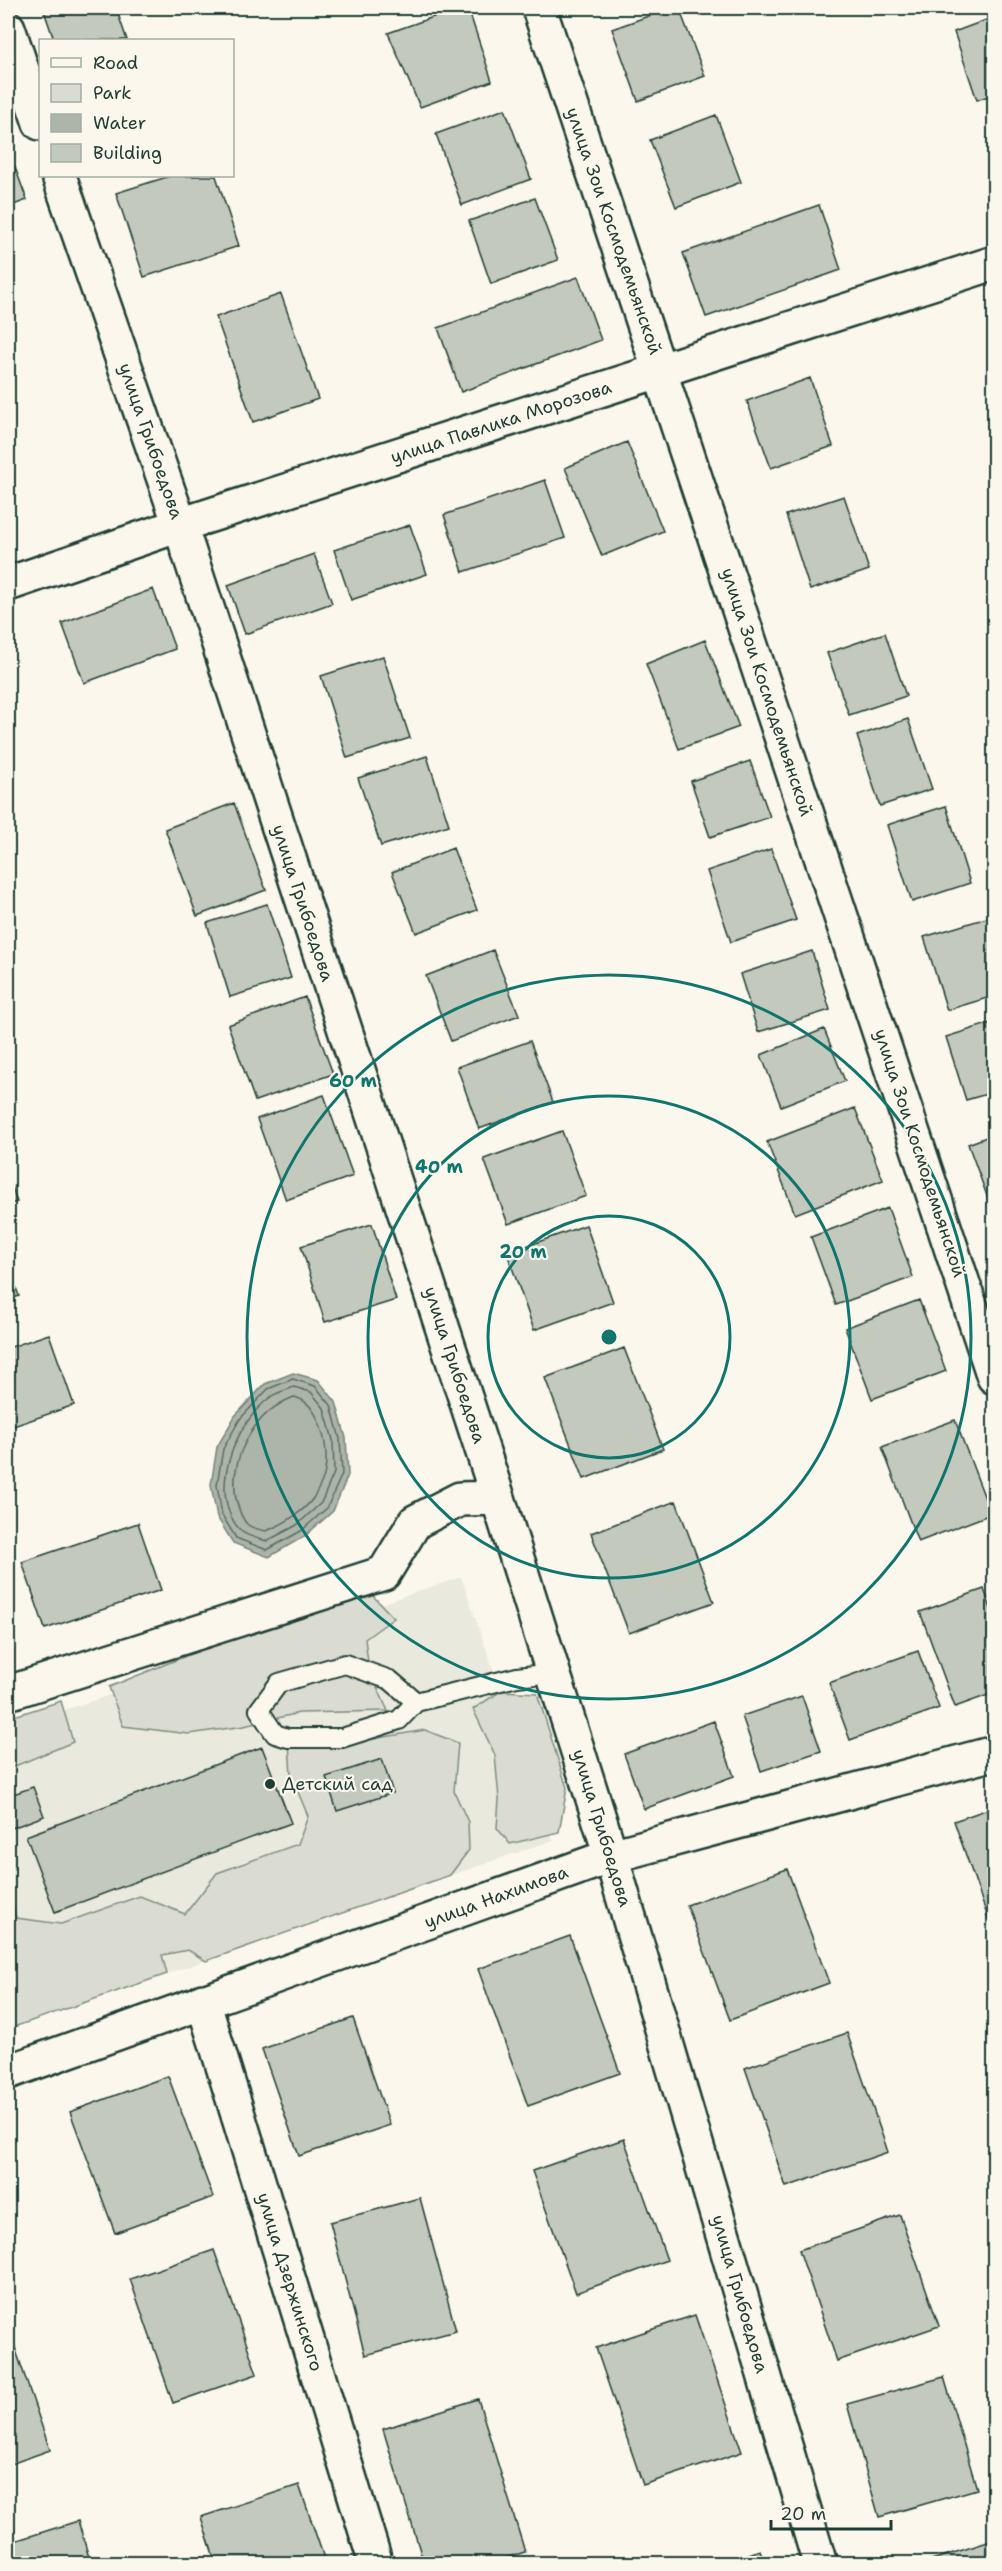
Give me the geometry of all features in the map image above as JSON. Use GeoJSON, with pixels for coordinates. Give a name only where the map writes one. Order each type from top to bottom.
{"type":"FeatureCollection","features":[{"type":"Feature","properties":{"kind":"street","name":"улица Зои Космодемьянской"},"geometry":{"type":"LineString","coordinates":[[539,8],[994,1377]]}},
{"type":"Feature","properties":{"kind":"street"},"geometry":{"type":"LineString","coordinates":[[8,28],[39,120]]}},
{"type":"Feature","properties":{"kind":"street","name":"улица Грибоедова"},"geometry":{"type":"LineString","coordinates":[[58,177],[180,525],[498,1498],[611,1856],[820,2564]]}},
{"type":"Feature","properties":{"kind":"street","name":"улица Павлика Морозова"},"geometry":{"type":"LineString","coordinates":[[8,584],[180,525],[994,263]]}},
{"type":"Feature","properties":{"kind":"street"},"geometry":{"type":"LineString","coordinates":[[8,1693],[384,1573],[415,1522],[460,1499],[498,1498]]}},
{"type":"Feature","properties":{"kind":"street","name":"улица Нахимова"},"geometry":{"type":"LineString","coordinates":[[8,2072],[611,1856],[994,1753]]}},
{"type":"Feature","properties":{"kind":"street","name":"улица Дзержинского"},"geometry":{"type":"LineString","coordinates":[[203,2001],[376,2564]]}},
{"type":"Feature","properties":{"kind":"lane"},"geometry":{"type":"LineString","coordinates":[[416,1702],[390,1680],[345,1664],[279,1683],[259,1710],[275,1734],[288,1738],[342,1738],[399,1720],[416,1702],[517,1677],[553,1673]]}},
{"type":"Feature","properties":{"kind":"shaded area","name":"Детский сад"},"geometry":{"type":"Polygon","coordinates":[[[461,1577],[553,1840],[8,2029],[8,1729],[461,1577]]]}},
{"type":"Feature","properties":{"kind":"green space"},"geometry":{"type":"Polygon","coordinates":[[[373,1596],[394,1618],[365,1639],[369,1669],[388,1711],[299,1713],[244,1726],[189,1734],[123,1726],[109,1687],[243,1633],[373,1596]]]}},
{"type":"Feature","properties":{"kind":"green space"},"geometry":{"type":"Polygon","coordinates":[[[501,1691],[537,1693],[567,1788],[559,1832],[510,1844],[497,1828],[499,1799],[495,1755],[473,1709],[501,1691]]]}},
{"type":"Feature","properties":{"kind":"green space"},"geometry":{"type":"Polygon","coordinates":[[[61,1701],[73,1742],[8,1769],[8,1718],[61,1701]]]}},
{"type":"Feature","properties":{"kind":"green space"},"geometry":{"type":"Polygon","coordinates":[[[425,1730],[458,1743],[454,1791],[468,1822],[469,1850],[450,1875],[206,1961],[188,1950],[162,1955],[167,1974],[8,2029],[8,1885],[16,1918],[61,1924],[140,1896],[185,1914],[217,1873],[298,1844],[308,1816],[291,1775],[289,1743],[333,1746],[425,1730]]]}},
{"type":"Feature","properties":{"kind":"water"},"geometry":{"type":"Polygon","coordinates":[[[293,1373],[318,1380],[336,1402],[346,1438],[348,1475],[333,1511],[305,1536],[269,1557],[233,1543],[217,1517],[211,1485],[217,1447],[235,1416],[265,1384],[293,1373]]]}},
{"type":"Feature","properties":{"kind":"building"},"geometry":{"type":"Polygon","coordinates":[[[43,8],[116,8],[127,39],[54,39],[43,8]]]}},
{"type":"Feature","properties":{"kind":"building"},"geometry":{"type":"Polygon","coordinates":[[[459,8],[468,8],[492,81],[420,107],[388,33],[459,8]]]}},
{"type":"Feature","properties":{"kind":"building"},"geometry":{"type":"Polygon","coordinates":[[[671,8],[679,8],[705,76],[638,101],[612,29],[671,8]]]}},
{"type":"Feature","properties":{"kind":"building"},"geometry":{"type":"Polygon","coordinates":[[[994,17],[994,94],[977,100],[954,32],[994,17]]]}},
{"type":"Feature","properties":{"kind":"building"},"geometry":{"type":"Polygon","coordinates":[[[505,109],[531,179],[462,205],[436,134],[505,109]]]}},
{"type":"Feature","properties":{"kind":"building"},"geometry":{"type":"Polygon","coordinates":[[[716,115],[741,182],[676,207],[650,140],[716,115]]]}},
{"type":"Feature","properties":{"kind":"building"},"geometry":{"type":"Polygon","coordinates":[[[8,148],[27,200],[8,207],[8,148]]]}},
{"type":"Feature","properties":{"kind":"building"},"geometry":{"type":"Polygon","coordinates":[[[167,177],[216,177],[239,246],[144,277],[116,193],[167,177]]]}},
{"type":"Feature","properties":{"kind":"building"},"geometry":{"type":"Polygon","coordinates":[[[535,198],[558,260],[491,284],[469,221],[535,198]]]}},
{"type":"Feature","properties":{"kind":"building"},"geometry":{"type":"Polygon","coordinates":[[[819,205],[841,270],[706,317],[683,253],[819,205]]]}},
{"type":"Feature","properties":{"kind":"building"},"geometry":{"type":"Polygon","coordinates":[[[578,277],[601,340],[461,392],[438,328],[578,277]]]}},
{"type":"Feature","properties":{"kind":"building"},"geometry":{"type":"Polygon","coordinates":[[[281,294],[318,399],[253,422],[216,317],[281,294]]]}},
{"type":"Feature","properties":{"kind":"building"},"geometry":{"type":"Polygon","coordinates":[[[810,378],[833,446],[771,468],[747,401],[810,378]]]}},
{"type":"Feature","properties":{"kind":"building"},"geometry":{"type":"Polygon","coordinates":[[[627,442],[663,531],[602,556],[565,468],[627,442]]]}},
{"type":"Feature","properties":{"kind":"building"},"geometry":{"type":"Polygon","coordinates":[[[545,480],[565,538],[463,572],[444,515],[545,480]]]}},
{"type":"Feature","properties":{"kind":"building"},"geometry":{"type":"Polygon","coordinates":[[[844,496],[869,570],[810,590],[786,515],[844,496]]]}},
{"type":"Feature","properties":{"kind":"building"},"geometry":{"type":"Polygon","coordinates":[[[410,525],[427,574],[351,600],[334,550],[410,525]]]}},
{"type":"Feature","properties":{"kind":"building"},"geometry":{"type":"Polygon","coordinates":[[[314,554],[332,603],[245,634],[228,585],[314,554]]]}},
{"type":"Feature","properties":{"kind":"building"},"geometry":{"type":"Polygon","coordinates":[[[153,589],[175,649],[84,683],[62,623],[153,589]]]}},
{"type":"Feature","properties":{"kind":"building"},"geometry":{"type":"Polygon","coordinates":[[[885,633],[906,696],[849,715],[827,653],[885,633]]]}},
{"type":"Feature","properties":{"kind":"building"},"geometry":{"type":"Polygon","coordinates":[[[705,640],[739,727],[679,749],[646,664],[705,640]]]}},
{"type":"Feature","properties":{"kind":"building"},"geometry":{"type":"Polygon","coordinates":[[[383,656],[410,738],[347,758],[321,676],[383,656]]]}},
{"type":"Feature","properties":{"kind":"building"},"geometry":{"type":"Polygon","coordinates":[[[908,719],[932,789],[880,806],[857,736],[908,719]]]}},
{"type":"Feature","properties":{"kind":"building"},"geometry":{"type":"Polygon","coordinates":[[[427,756],[449,825],[381,846],[358,778],[427,756]]]}},
{"type":"Feature","properties":{"kind":"building"},"geometry":{"type":"Polygon","coordinates":[[[750,761],[770,817],[710,837],[691,781],[750,761]]]}},
{"type":"Feature","properties":{"kind":"building"},"geometry":{"type":"Polygon","coordinates":[[[234,803],[266,890],[197,916],[165,829],[234,803]]]}},
{"type":"Feature","properties":{"kind":"building"},"geometry":{"type":"Polygon","coordinates":[[[946,806],[970,883],[912,902],[887,825],[946,806]]]}},
{"type":"Feature","properties":{"kind":"building"},"geometry":{"type":"Polygon","coordinates":[[[453,848],[477,910],[416,933],[392,872],[453,848]]]}},
{"type":"Feature","properties":{"kind":"building"},"geometry":{"type":"Polygon","coordinates":[[[771,849],[796,920],[731,942],[707,871],[771,849]]]}},
{"type":"Feature","properties":{"kind":"building"},"geometry":{"type":"Polygon","coordinates":[[[267,904],[291,978],[230,997],[207,923],[267,904]]]}},
{"type":"Feature","properties":{"kind":"building"},"geometry":{"type":"Polygon","coordinates":[[[993,916],[994,996],[947,1010],[924,937],[993,916]]]}},
{"type":"Feature","properties":{"kind":"building"},"geometry":{"type":"Polygon","coordinates":[[[493,950],[519,1015],[451,1041],[426,976],[493,950]]]}},
{"type":"Feature","properties":{"kind":"building"},"geometry":{"type":"Polygon","coordinates":[[[812,951],[830,1010],[758,1032],[740,974],[812,951]]]}},
{"type":"Feature","properties":{"kind":"building"},"geometry":{"type":"Polygon","coordinates":[[[305,997],[333,1074],[255,1101],[228,1025],[305,997]]]}},
{"type":"Feature","properties":{"kind":"building"},"geometry":{"type":"Polygon","coordinates":[[[994,1022],[994,1092],[966,1100],[946,1037],[994,1022]]]}},
{"type":"Feature","properties":{"kind":"building"},"geometry":{"type":"Polygon","coordinates":[[[824,1029],[845,1081],[781,1106],[761,1055],[824,1029]]]}},
{"type":"Feature","properties":{"kind":"building"},"geometry":{"type":"Polygon","coordinates":[[[530,1041],[553,1102],[479,1129],[457,1067],[530,1041]]]}},
{"type":"Feature","properties":{"kind":"building"},"geometry":{"type":"Polygon","coordinates":[[[324,1095],[353,1176],[286,1200],[257,1119],[324,1095]]]}},
{"type":"Feature","properties":{"kind":"building"},"geometry":{"type":"Polygon","coordinates":[[[855,1108],[883,1180],[795,1214],[767,1142],[855,1108]]]}},
{"type":"Feature","properties":{"kind":"building"},"geometry":{"type":"Polygon","coordinates":[[[562,1131],[586,1196],[508,1224],[484,1159],[562,1131]]]}},
{"type":"Feature","properties":{"kind":"building"},"geometry":{"type":"Polygon","coordinates":[[[994,1134],[994,1215],[968,1144],[994,1134]]]}},
{"type":"Feature","properties":{"kind":"building"},"geometry":{"type":"Polygon","coordinates":[[[8,1175],[17,1202],[8,1205],[8,1175]]]}},
{"type":"Feature","properties":{"kind":"building"},"geometry":{"type":"Polygon","coordinates":[[[888,1208],[913,1277],[836,1305],[811,1237],[888,1208]]]}},
{"type":"Feature","properties":{"kind":"building"},"geometry":{"type":"Polygon","coordinates":[[[372,1224],[396,1300],[325,1322],[301,1246],[372,1224]]]}},
{"type":"Feature","properties":{"kind":"building"},"geometry":{"type":"Polygon","coordinates":[[[586,1225],[613,1302],[534,1330],[507,1253],[586,1225]]]}},
{"type":"Feature","properties":{"kind":"building"},"geometry":{"type":"Polygon","coordinates":[[[8,1264],[19,1296],[8,1300],[8,1264]]]}},
{"type":"Feature","properties":{"kind":"building"},"geometry":{"type":"Polygon","coordinates":[[[919,1300],[946,1371],[872,1399],[845,1328],[919,1300]]]}},
{"type":"Feature","properties":{"kind":"building"},"geometry":{"type":"Polygon","coordinates":[[[49,1334],[74,1405],[8,1428],[8,1348],[49,1334]]]}},
{"type":"Feature","properties":{"kind":"building"},"geometry":{"type":"Polygon","coordinates":[[[624,1348],[663,1449],[584,1479],[545,1378],[624,1348]]]}},
{"type":"Feature","properties":{"kind":"building"},"geometry":{"type":"Polygon","coordinates":[[[955,1420],[991,1514],[918,1542],[882,1447],[955,1420]]]}},
{"type":"Feature","properties":{"kind":"building"},"geometry":{"type":"Polygon","coordinates":[[[676,1501],[714,1602],[629,1633],[591,1533],[676,1501]]]}},
{"type":"Feature","properties":{"kind":"building"},"geometry":{"type":"Polygon","coordinates":[[[138,1523],[161,1590],[45,1629],[22,1562],[138,1523]]]}},
{"type":"Feature","properties":{"kind":"building"},"geometry":{"type":"Polygon","coordinates":[[[984,1589],[994,1617],[994,1693],[955,1707],[920,1612],[984,1589]]]}},
{"type":"Feature","properties":{"kind":"building"},"geometry":{"type":"Polygon","coordinates":[[[918,1651],[939,1708],[850,1740],[829,1683],[918,1651]]]}},
{"type":"Feature","properties":{"kind":"building"},"geometry":{"type":"Polygon","coordinates":[[[802,1696],[821,1751],[761,1771],[742,1716],[802,1696]]]}},
{"type":"Feature","properties":{"kind":"building"},"geometry":{"type":"Polygon","coordinates":[[[714,1721],[734,1776],[644,1809],[624,1754],[714,1721]]]}},
{"type":"Feature","properties":{"kind":"building"},"geometry":{"type":"Polygon","coordinates":[[[262,1747],[291,1823],[55,1912],[26,1836],[262,1747]]]}},
{"type":"Feature","properties":{"kind":"building"},"geometry":{"type":"Polygon","coordinates":[[[382,1759],[393,1793],[337,1811],[326,1777],[382,1759]]]}},
{"type":"Feature","properties":{"kind":"building"},"geometry":{"type":"Polygon","coordinates":[[[33,1787],[44,1816],[12,1828],[8,1818],[8,1796],[33,1787]]]}},
{"type":"Feature","properties":{"kind":"building"},"geometry":{"type":"Polygon","coordinates":[[[994,1807],[994,1935],[954,1821],[994,1807]]]}},
{"type":"Feature","properties":{"kind":"building"},"geometry":{"type":"Polygon","coordinates":[[[787,1869],[829,1983],[730,2020],[687,1905],[787,1869]]]}},
{"type":"Feature","properties":{"kind":"building"},"geometry":{"type":"Polygon","coordinates":[[[570,1936],[620,2073],[528,2106],[478,1969],[570,1936]]]}},
{"type":"Feature","properties":{"kind":"building"},"geometry":{"type":"Polygon","coordinates":[[[353,2018],[390,2125],[299,2156],[262,2049],[353,2018]]]}},
{"type":"Feature","properties":{"kind":"building"},"geometry":{"type":"Polygon","coordinates":[[[847,2033],[888,2152],[786,2187],[745,2068],[847,2033]]]}},
{"type":"Feature","properties":{"kind":"building"},"geometry":{"type":"Polygon","coordinates":[[[168,2076],[213,2197],[115,2233],[70,2112],[168,2076]]]}},
{"type":"Feature","properties":{"kind":"building"},"geometry":{"type":"Polygon","coordinates":[[[624,2139],[667,2260],[576,2293],[532,2171],[624,2139]]]}},
{"type":"Feature","properties":{"kind":"building"},"geometry":{"type":"Polygon","coordinates":[[[420,2198],[456,2331],[365,2355],[330,2222],[420,2198]]]}},
{"type":"Feature","properties":{"kind":"building"},"geometry":{"type":"Polygon","coordinates":[[[900,2215],[939,2326],[837,2361],[799,2250],[900,2215]]]}},
{"type":"Feature","properties":{"kind":"building"},"geometry":{"type":"Polygon","coordinates":[[[214,2250],[257,2374],[173,2403],[130,2279],[214,2250]]]}},
{"type":"Feature","properties":{"kind":"building"},"geometry":{"type":"Polygon","coordinates":[[[695,2315],[742,2452],[643,2485],[596,2348],[695,2315]]]}},
{"type":"Feature","properties":{"kind":"building"},"geometry":{"type":"Polygon","coordinates":[[[8,2327],[50,2450],[8,2465],[8,2327]]]}},
{"type":"Feature","properties":{"kind":"building"},"geometry":{"type":"Polygon","coordinates":[[[944,2377],[977,2489],[879,2517],[847,2404],[944,2377]]]}},
{"type":"Feature","properties":{"kind":"building"},"geometry":{"type":"Polygon","coordinates":[[[478,2399],[525,2552],[486,2564],[424,2564],[383,2429],[478,2399]]]}},
{"type":"Feature","properties":{"kind":"building"},"geometry":{"type":"Polygon","coordinates":[[[299,2485],[326,2564],[216,2564],[201,2517],[299,2485]]]}},
{"type":"Feature","properties":{"kind":"building"},"geometry":{"type":"Polygon","coordinates":[[[78,2521],[91,2564],[8,2564],[8,2543],[78,2521]]]}},
{"type":"Feature","properties":{"kind":"building"},"geometry":{"type":"Polygon","coordinates":[[[994,2540],[994,2564],[919,2564],[994,2540]]]}},
{"type":"Feature","properties":{"kind":"building"},"geometry":{"type":"Polygon","coordinates":[[[760,2550],[765,2564],[722,2564],[760,2550]]]}},
{"type":"Feature","properties":{"kind":"place","name":"Детский сад"},"geometry":{"type":"Point","coordinates":[270,1784]}}]}
